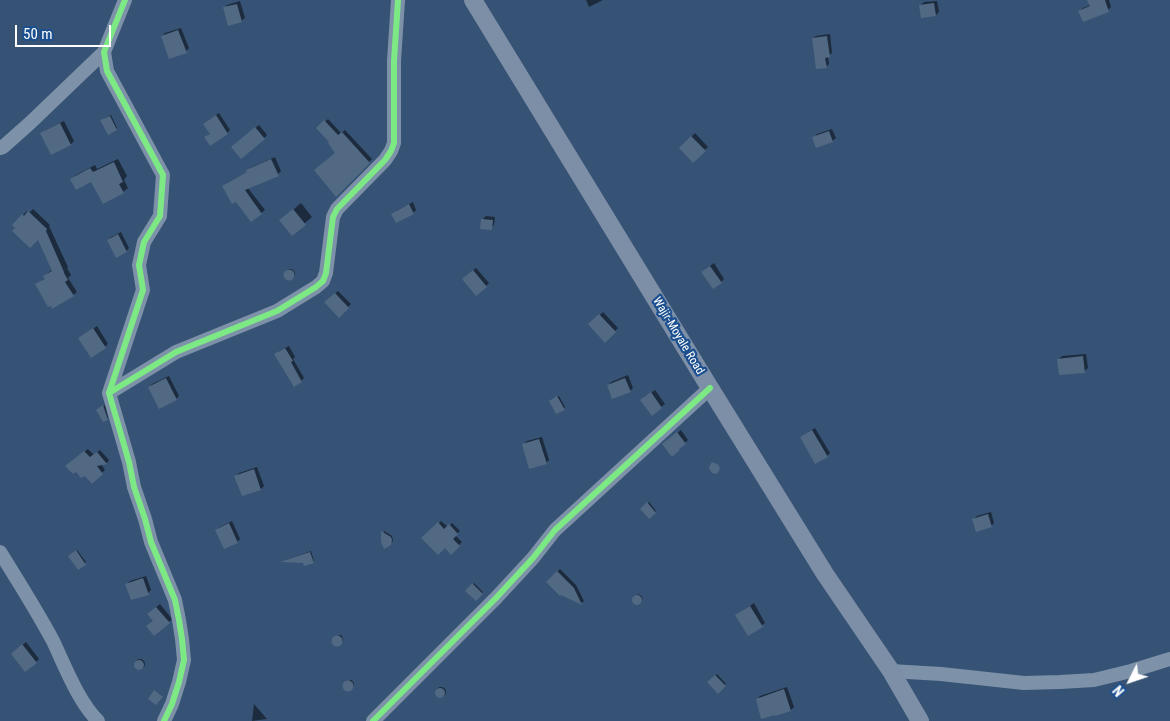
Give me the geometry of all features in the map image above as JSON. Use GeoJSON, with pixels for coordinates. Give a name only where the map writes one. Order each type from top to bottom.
{"type":"FeatureCollection","features":[{"type":"Feature","properties":{"kind":"main road","name":"Wajir-Moyale Road"},"geometry":{"type":"LineString","coordinates":[[473,0],[825,574],[891,671],[920,721]]}},
{"type":"Feature","properties":{"kind":"street"},"geometry":{"type":"LineString","coordinates":[[0,148],[4,147],[30,123],[104,52],[125,0]]}},
{"type":"Feature","properties":{"kind":"street"},"geometry":{"type":"LineString","coordinates":[[108,393],[176,352],[276,310],[323,281],[326,273],[333,217],[337,209],[385,160],[394,143],[394,61],[398,0]]}},
{"type":"Feature","properties":{"kind":"street"},"geometry":{"type":"LineString","coordinates":[[104,52],[107,71],[163,175],[160,216],[144,242],[139,266],[143,290],[108,393],[129,462],[134,488],[145,518],[150,542],[175,600],[179,620],[184,660],[172,704],[164,721]]}},
{"type":"Feature","properties":{"kind":"street"},"geometry":{"type":"LineString","coordinates":[[373,721],[496,598],[533,558],[555,530],[710,388]]}},
{"type":"Feature","properties":{"kind":"street"},"geometry":{"type":"LineString","coordinates":[[0,552],[52,640],[83,702],[98,721]]}},
{"type":"Feature","properties":{"kind":"street"},"geometry":{"type":"LineString","coordinates":[[891,671],[941,674],[1024,683],[1060,682],[1094,680],[1170,659]]}},
{"type":"Feature","properties":{"kind":"building"},"geometry":{"type":"Polygon","coordinates":[[[1087,0],[1105,0],[1109,12],[1083,22],[1078,11],[1090,6],[1087,0]]]}},
{"type":"Feature","properties":{"kind":"building"},"geometry":{"type":"Polygon","coordinates":[[[934,3],[936,16],[921,18],[919,5],[934,3]]]}},
{"type":"Feature","properties":{"kind":"building"},"geometry":{"type":"Polygon","coordinates":[[[237,4],[242,22],[228,26],[223,7],[237,4]]]}},
{"type":"Feature","properties":{"kind":"building"},"geometry":{"type":"Polygon","coordinates":[[[178,30],[187,53],[169,59],[161,36],[178,30]]]}},
{"type":"Feature","properties":{"kind":"building"},"geometry":{"type":"Polygon","coordinates":[[[827,36],[830,57],[825,58],[827,68],[816,69],[812,38],[827,36]]]}},
{"type":"Feature","properties":{"kind":"building"},"geometry":{"type":"Polygon","coordinates":[[[216,115],[228,134],[210,146],[204,137],[210,134],[203,124],[216,115]]]}},
{"type":"Feature","properties":{"kind":"building"},"geometry":{"type":"Polygon","coordinates":[[[110,116],[117,130],[108,135],[100,120],[110,116]]]}},
{"type":"Feature","properties":{"kind":"building"},"geometry":{"type":"Polygon","coordinates":[[[324,120],[338,135],[342,132],[370,163],[336,197],[314,170],[335,153],[329,142],[316,128],[324,120]]]}},
{"type":"Feature","properties":{"kind":"building"},"geometry":{"type":"Polygon","coordinates":[[[60,123],[71,145],[51,155],[40,133],[60,123]]]}},
{"type":"Feature","properties":{"kind":"building"},"geometry":{"type":"Polygon","coordinates":[[[255,127],[265,139],[241,159],[231,147],[255,127]]]}},
{"type":"Feature","properties":{"kind":"building"},"geometry":{"type":"Polygon","coordinates":[[[829,131],[833,142],[816,148],[812,137],[829,131]]]}},
{"type":"Feature","properties":{"kind":"building"},"geometry":{"type":"Polygon","coordinates":[[[691,136],[706,151],[693,163],[679,148],[691,136]]]}},
{"type":"Feature","properties":{"kind":"building"},"geometry":{"type":"Polygon","coordinates":[[[271,159],[279,176],[245,190],[262,214],[251,222],[236,202],[232,204],[222,186],[247,172],[246,170],[271,159]]]}},
{"type":"Feature","properties":{"kind":"building"},"geometry":{"type":"Polygon","coordinates":[[[114,162],[123,182],[119,184],[124,193],[103,204],[91,182],[76,190],[70,179],[90,168],[93,172],[114,162]]]}},
{"type":"Feature","properties":{"kind":"building"},"geometry":{"type":"Polygon","coordinates":[[[409,204],[414,214],[396,223],[391,214],[409,204]]]}},
{"type":"Feature","properties":{"kind":"building"},"geometry":{"type":"Polygon","coordinates":[[[293,209],[306,225],[292,236],[279,220],[293,209]]]}},
{"type":"Feature","properties":{"kind":"building"},"geometry":{"type":"Polygon","coordinates":[[[28,211],[47,229],[46,231],[68,280],[65,282],[74,296],[52,309],[51,306],[48,307],[35,284],[45,279],[43,276],[52,271],[38,240],[30,248],[12,231],[15,228],[12,225],[22,214],[24,216],[28,211]]]}},
{"type":"Feature","properties":{"kind":"building"},"geometry":{"type":"Polygon","coordinates":[[[481,219],[493,220],[492,230],[480,229],[481,219]]]}},
{"type":"Feature","properties":{"kind":"building"},"geometry":{"type":"Polygon","coordinates":[[[118,234],[127,252],[116,258],[107,240],[118,234]]]}},
{"type":"Feature","properties":{"kind":"building"},"geometry":{"type":"Polygon","coordinates":[[[710,266],[722,283],[713,289],[701,272],[710,266]]]}},
{"type":"Feature","properties":{"kind":"building"},"geometry":{"type":"Polygon","coordinates":[[[287,270],[291,270],[294,275],[293,279],[287,280],[284,277],[284,273],[287,270]]]}},
{"type":"Feature","properties":{"kind":"building"},"geometry":{"type":"Polygon","coordinates":[[[473,270],[487,287],[476,296],[462,279],[473,270]]]}},
{"type":"Feature","properties":{"kind":"building"},"geometry":{"type":"Polygon","coordinates":[[[335,293],[349,308],[339,318],[324,302],[335,293]]]}},
{"type":"Feature","properties":{"kind":"building"},"geometry":{"type":"Polygon","coordinates":[[[599,314],[616,332],[605,343],[588,324],[599,314]]]}},
{"type":"Feature","properties":{"kind":"building"},"geometry":{"type":"Polygon","coordinates":[[[93,328],[106,348],[91,358],[78,338],[93,328]]]}},
{"type":"Feature","properties":{"kind":"building"},"geometry":{"type":"Polygon","coordinates":[[[285,348],[302,382],[294,387],[274,354],[285,348]]]}},
{"type":"Feature","properties":{"kind":"building"},"geometry":{"type":"Polygon","coordinates":[[[1083,356],[1085,373],[1059,375],[1057,359],[1083,356]]]}},
{"type":"Feature","properties":{"kind":"building"},"geometry":{"type":"Polygon","coordinates":[[[166,378],[177,400],[159,409],[148,387],[166,378]]]}},
{"type":"Feature","properties":{"kind":"building"},"geometry":{"type":"Polygon","coordinates":[[[625,378],[631,392],[612,399],[607,385],[625,378]]]}},
{"type":"Feature","properties":{"kind":"building"},"geometry":{"type":"Polygon","coordinates":[[[651,392],[662,408],[652,416],[640,400],[651,392]]]}},
{"type":"Feature","properties":{"kind":"building"},"geometry":{"type":"Polygon","coordinates":[[[557,396],[565,410],[556,414],[549,401],[557,396]]]}},
{"type":"Feature","properties":{"kind":"building"},"geometry":{"type":"Polygon","coordinates":[[[103,405],[108,420],[103,422],[96,410],[103,405]]]}},
{"type":"Feature","properties":{"kind":"building"},"geometry":{"type":"Polygon","coordinates":[[[812,430],[828,457],[815,464],[800,437],[812,430]]]}},
{"type":"Feature","properties":{"kind":"building"},"geometry":{"type":"Polygon","coordinates":[[[677,432],[686,444],[672,457],[662,444],[677,432]]]}},
{"type":"Feature","properties":{"kind":"building"},"geometry":{"type":"Polygon","coordinates":[[[539,439],[547,464],[529,469],[522,444],[539,439]]]}},
{"type":"Feature","properties":{"kind":"building"},"geometry":{"type":"Polygon","coordinates":[[[84,451],[90,457],[97,452],[107,464],[97,466],[103,474],[92,484],[85,476],[81,478],[76,472],[73,474],[65,466],[84,451]]]}},
{"type":"Feature","properties":{"kind":"building"},"geometry":{"type":"Polygon","coordinates":[[[712,462],[719,466],[720,469],[717,474],[712,473],[710,470],[709,467],[712,462]]]}},
{"type":"Feature","properties":{"kind":"building"},"geometry":{"type":"Polygon","coordinates":[[[254,469],[261,490],[242,496],[234,476],[254,469]]]}},
{"type":"Feature","properties":{"kind":"building"},"geometry":{"type":"Polygon","coordinates":[[[647,502],[656,513],[649,519],[640,509],[647,502]]]}},
{"type":"Feature","properties":{"kind":"building"},"geometry":{"type":"Polygon","coordinates":[[[988,514],[992,527],[976,532],[972,519],[988,514]]]}},
{"type":"Feature","properties":{"kind":"building"},"geometry":{"type":"Polygon","coordinates":[[[438,522],[444,529],[449,524],[458,534],[453,539],[460,546],[451,555],[445,548],[438,555],[421,538],[438,522]]]}},
{"type":"Feature","properties":{"kind":"building"},"geometry":{"type":"Polygon","coordinates":[[[229,523],[238,543],[224,549],[215,530],[229,523]]]}},
{"type":"Feature","properties":{"kind":"building"},"geometry":{"type":"Polygon","coordinates":[[[381,531],[391,537],[392,540],[391,545],[384,549],[381,542],[381,531]]]}},
{"type":"Feature","properties":{"kind":"building"},"geometry":{"type":"Polygon","coordinates":[[[76,550],[86,565],[78,570],[68,556],[76,550]]]}},
{"type":"Feature","properties":{"kind":"building"},"geometry":{"type":"Polygon","coordinates":[[[310,552],[314,563],[304,566],[303,563],[280,562],[310,552]]]}},
{"type":"Feature","properties":{"kind":"building"},"geometry":{"type":"Polygon","coordinates":[[[557,571],[574,588],[582,605],[560,596],[546,582],[557,571]]]}},
{"type":"Feature","properties":{"kind":"building"},"geometry":{"type":"Polygon","coordinates":[[[143,578],[149,595],[131,600],[125,584],[143,578]]]}},
{"type":"Feature","properties":{"kind":"building"},"geometry":{"type":"Polygon","coordinates":[[[472,583],[483,594],[476,601],[465,591],[472,583]]]}},
{"type":"Feature","properties":{"kind":"building"},"geometry":{"type":"Polygon","coordinates":[[[635,595],[639,595],[642,600],[641,604],[635,605],[632,602],[632,598],[635,595]]]}},
{"type":"Feature","properties":{"kind":"building"},"geometry":{"type":"Polygon","coordinates":[[[750,606],[763,627],[748,636],[735,615],[750,606]]]}},
{"type":"Feature","properties":{"kind":"building"},"geometry":{"type":"Polygon","coordinates":[[[156,607],[170,623],[154,636],[146,626],[153,621],[147,614],[156,607]]]}},
{"type":"Feature","properties":{"kind":"building"},"geometry":{"type":"Polygon","coordinates":[[[335,636],[339,636],[342,641],[341,645],[335,646],[332,643],[332,639],[335,636]]]}},
{"type":"Feature","properties":{"kind":"building"},"geometry":{"type":"Polygon","coordinates":[[[22,644],[37,663],[25,672],[11,654],[22,644]]]}},
{"type":"Feature","properties":{"kind":"building"},"geometry":{"type":"Polygon","coordinates":[[[137,660],[141,660],[144,665],[143,669],[137,670],[134,667],[134,663],[137,660]]]}},
{"type":"Feature","properties":{"kind":"building"},"geometry":{"type":"Polygon","coordinates":[[[715,675],[726,686],[718,694],[707,682],[715,675]]]}},
{"type":"Feature","properties":{"kind":"building"},"geometry":{"type":"Polygon","coordinates":[[[346,681],[350,681],[353,686],[352,690],[346,691],[343,688],[343,684],[346,681]]]}},
{"type":"Feature","properties":{"kind":"building"},"geometry":{"type":"Polygon","coordinates":[[[438,688],[442,688],[445,693],[444,697],[438,698],[435,695],[435,691],[438,688]]]}},
{"type":"Feature","properties":{"kind":"building"},"geometry":{"type":"Polygon","coordinates":[[[784,689],[791,711],[761,719],[756,699],[784,689]]]}},
{"type":"Feature","properties":{"kind":"building"},"geometry":{"type":"Polygon","coordinates":[[[154,690],[163,697],[156,705],[148,699],[154,690]]]}},
{"type":"Feature","properties":{"kind":"cycle path"},"geometry":{"type":"LineString","coordinates":[[125,0],[104,52],[107,71],[163,175],[160,216],[144,242],[139,265],[143,290],[109,393],[129,462],[134,487],[151,542],[175,600],[179,620],[184,660],[172,704],[164,721]]}},
{"type":"Feature","properties":{"kind":"cycle path"},"geometry":{"type":"LineString","coordinates":[[109,393],[176,352],[277,311],[323,281],[326,273],[333,217],[337,209],[385,160],[394,143],[394,61],[398,0]]}},
{"type":"Feature","properties":{"kind":"cycle path"},"geometry":{"type":"LineString","coordinates":[[373,721],[496,598],[533,558],[555,530],[710,388]]}}]}
